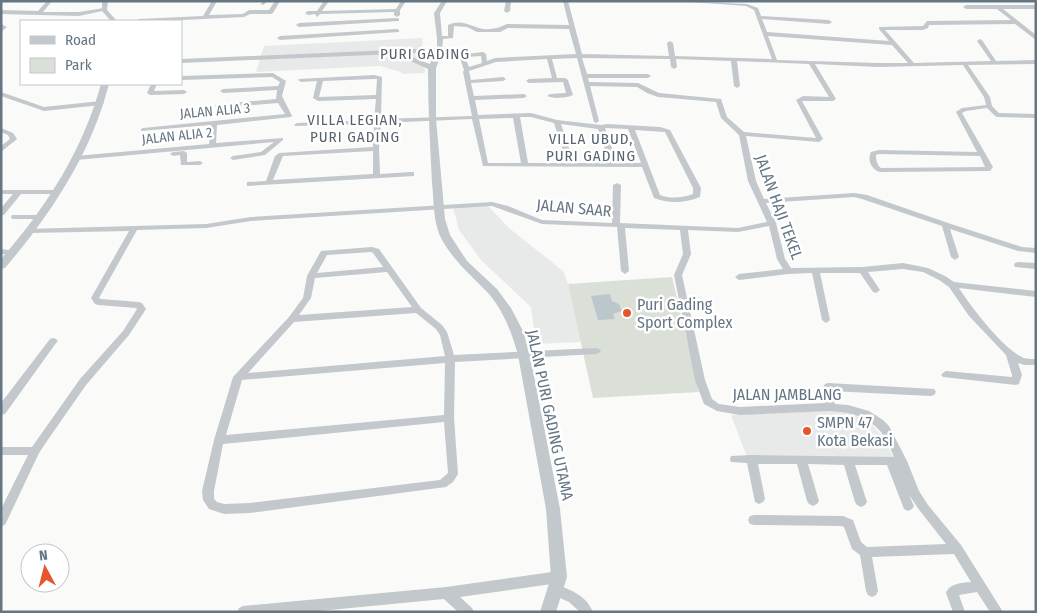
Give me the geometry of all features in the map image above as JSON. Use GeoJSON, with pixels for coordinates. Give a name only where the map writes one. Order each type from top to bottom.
{"type":"FeatureCollection","features":[{"type":"Feature","properties":{"kind":"street"},"geometry":{"type":"LineString","coordinates":[[40,12],[50,1]]}},
{"type":"Feature","properties":{"kind":"street"},"geometry":{"type":"LineString","coordinates":[[105,1],[104,10],[113,20]]}},
{"type":"Feature","properties":{"kind":"street"},"geometry":{"type":"LineString","coordinates":[[205,17],[215,1]]}},
{"type":"Feature","properties":{"kind":"street"},"geometry":{"type":"LineString","coordinates":[[156,20],[244,14],[249,12],[271,12],[278,1]]}},
{"type":"Feature","properties":{"kind":"street"},"geometry":{"type":"LineString","coordinates":[[312,36],[317,12],[327,1]]}},
{"type":"Feature","properties":{"kind":"street"},"geometry":{"type":"LineString","coordinates":[[280,38],[397,34],[397,10],[404,1]]}},
{"type":"Feature","properties":{"kind":"street"},"geometry":{"type":"LineString","coordinates":[[182,61],[439,50],[440,38],[437,13],[445,1]]}},
{"type":"Feature","properties":{"kind":"street"},"geometry":{"type":"LineString","coordinates":[[507,11],[509,1]]}},
{"type":"Feature","properties":{"kind":"street"},"geometry":{"type":"LineString","coordinates":[[565,1],[586,84],[614,165]]}},
{"type":"Feature","properties":{"kind":"street"},"geometry":{"type":"LineString","coordinates":[[680,1],[747,5],[756,8],[775,61]]}},
{"type":"Feature","properties":{"kind":"street"},"geometry":{"type":"LineString","coordinates":[[966,7],[998,7],[1010,4],[1036,8]]}},
{"type":"Feature","properties":{"kind":"street"},"geometry":{"type":"LineString","coordinates":[[998,7],[1036,38]]}},
{"type":"Feature","properties":{"kind":"street"},"geometry":{"type":"LineString","coordinates":[[308,13],[378,8],[397,10]]}},
{"type":"Feature","properties":{"kind":"street"},"geometry":{"type":"LineString","coordinates":[[1,12],[79,14],[104,10]]}},
{"type":"Feature","properties":{"kind":"street"},"geometry":{"type":"LineString","coordinates":[[760,17],[829,22]]}},
{"type":"Feature","properties":{"kind":"street"},"geometry":{"type":"LineString","coordinates":[[299,25],[397,20]]}},
{"type":"Feature","properties":{"kind":"street"},"geometry":{"type":"LineString","coordinates":[[912,64],[881,28],[922,28],[926,27],[927,23],[1016,22]]}},
{"type":"Feature","properties":{"kind":"street"},"geometry":{"type":"LineString","coordinates":[[440,38],[451,37],[451,25],[456,24],[468,24],[477,30],[500,30],[507,26],[572,27]]}},
{"type":"Feature","properties":{"kind":"street"},"geometry":{"type":"LineString","coordinates":[[1025,29],[1036,29]]}},
{"type":"Feature","properties":{"kind":"street"},"geometry":{"type":"LineString","coordinates":[[766,34],[894,43]]}},
{"type":"Feature","properties":{"kind":"street"},"geometry":{"type":"LineString","coordinates":[[980,41],[994,62]]}},
{"type":"Feature","properties":{"kind":"street"},"geometry":{"type":"LineString","coordinates":[[670,43],[674,67]]}},
{"type":"Feature","properties":{"kind":"street","name":"JALAN PURI GADING UTAMA"},"geometry":{"type":"LineString","coordinates":[[439,50],[432,68],[432,119],[438,206],[443,228],[450,244],[466,266],[493,292],[507,311],[517,331],[524,355],[553,509],[559,577],[548,612]]}},
{"type":"Feature","properties":{"kind":"street"},"geometry":{"type":"LineString","coordinates":[[396,52],[432,68]]}},
{"type":"Feature","properties":{"kind":"street"},"geometry":{"type":"LineString","coordinates":[[485,63],[483,54],[462,55],[468,70],[466,72],[472,98],[472,116],[485,165],[646,165]]}},
{"type":"Feature","properties":{"kind":"street"},"geometry":{"type":"LineString","coordinates":[[468,70],[485,63],[516,59],[579,56],[912,64],[1036,62]]}},
{"type":"Feature","properties":{"kind":"street"},"geometry":{"type":"LineString","coordinates":[[549,58],[554,80]]}},
{"type":"Feature","properties":{"kind":"street"},"geometry":{"type":"LineString","coordinates":[[734,60],[737,86]]}},
{"type":"Feature","properties":{"kind":"street"},"geometry":{"type":"LineString","coordinates":[[586,84],[638,85],[658,95],[716,99],[721,104],[727,122],[742,134],[819,140],[820,138],[800,100],[803,98],[833,99],[812,62]]}},
{"type":"Feature","properties":{"kind":"street"},"geometry":{"type":"LineString","coordinates":[[964,63],[987,97],[989,106],[997,115],[1036,116]]}},
{"type":"Feature","properties":{"kind":"street"},"geometry":{"type":"LineString","coordinates":[[182,78],[269,75],[282,80],[283,83],[279,88],[278,101],[289,116]]}},
{"type":"Feature","properties":{"kind":"street"},"geometry":{"type":"LineString","coordinates":[[584,76],[648,76]]}},
{"type":"Feature","properties":{"kind":"street"},"geometry":{"type":"LineString","coordinates":[[301,80],[380,78],[376,149],[377,176]]}},
{"type":"Feature","properties":{"kind":"street"},"geometry":{"type":"LineString","coordinates":[[468,82],[503,79]]}},
{"type":"Feature","properties":{"kind":"street"},"geometry":{"type":"LineString","coordinates":[[320,80],[316,98],[320,100],[379,98]]}},
{"type":"Feature","properties":{"kind":"street"},"geometry":{"type":"LineString","coordinates":[[529,81],[565,80],[570,95],[550,96]]}},
{"type":"Feature","properties":{"kind":"street"},"geometry":{"type":"LineString","coordinates":[[1,266],[14,253],[40,217],[74,161],[102,103],[106,85]]}},
{"type":"Feature","properties":{"kind":"street"},"geometry":{"type":"LineString","coordinates":[[154,85],[150,93],[184,92]]}},
{"type":"Feature","properties":{"kind":"street"},"geometry":{"type":"LineString","coordinates":[[223,91],[279,88]]}},
{"type":"Feature","properties":{"kind":"street"},"geometry":{"type":"LineString","coordinates":[[1,94],[44,109],[102,103]]}},
{"type":"Feature","properties":{"kind":"street"},"geometry":{"type":"LineString","coordinates":[[472,98],[524,96]]}},
{"type":"Feature","properties":{"kind":"street"},"geometry":{"type":"LineString","coordinates":[[218,106],[278,101]]}},
{"type":"Feature","properties":{"kind":"street"},"geometry":{"type":"LineString","coordinates":[[981,154],[879,152],[872,153],[872,156],[880,170],[988,170],[989,167],[959,112],[964,109],[989,106]]}},
{"type":"Feature","properties":{"kind":"street"},"geometry":{"type":"LineString","coordinates":[[298,125],[516,115],[540,116],[557,122],[660,129],[669,132],[697,188],[697,195],[671,200],[657,196],[631,128]]}},
{"type":"Feature","properties":{"kind":"street"},"geometry":{"type":"LineString","coordinates":[[516,115],[525,164]]}},
{"type":"Feature","properties":{"kind":"street","name":"JALAN ALIA 3"},"geometry":{"type":"LineString","coordinates":[[143,130],[289,116]]}},
{"type":"Feature","properties":{"kind":"street"},"geometry":{"type":"LineString","coordinates":[[557,122],[570,164]]}},
{"type":"Feature","properties":{"kind":"street"},"geometry":{"type":"LineString","coordinates":[[212,145],[214,123]]}},
{"type":"Feature","properties":{"kind":"street"},"geometry":{"type":"LineString","coordinates":[[1,130],[11,134],[14,138],[1,150]]}},
{"type":"Feature","properties":{"kind":"street","name":"JALAN HAJI TEKEL"},"geometry":{"type":"LineString","coordinates":[[742,134],[752,181],[772,223],[781,259],[788,272],[862,270],[903,266],[917,267],[942,278],[952,286],[972,314],[1010,354],[1024,362],[1036,362]]}},
{"type":"Feature","properties":{"kind":"street","name":"JALAN ALIA 2"},"geometry":{"type":"LineString","coordinates":[[74,161],[281,138],[263,154],[233,158]]}},
{"type":"Feature","properties":{"kind":"street"},"geometry":{"type":"LineString","coordinates":[[269,183],[278,156],[281,154],[376,149]]}},
{"type":"Feature","properties":{"kind":"street"},"geometry":{"type":"LineString","coordinates":[[74,161],[184,153],[183,164],[200,163]]}},
{"type":"Feature","properties":{"kind":"street"},"geometry":{"type":"LineString","coordinates":[[250,184],[411,174]]}},
{"type":"Feature","properties":{"kind":"street"},"geometry":{"type":"LineString","coordinates":[[617,185],[618,225],[625,271]]}},
{"type":"Feature","properties":{"kind":"street"},"geometry":{"type":"LineString","coordinates":[[1,192],[56,192]]}},
{"type":"Feature","properties":{"kind":"street"},"geometry":{"type":"LineString","coordinates":[[1,213],[19,192]]}},
{"type":"Feature","properties":{"kind":"street"},"geometry":{"type":"LineString","coordinates":[[761,201],[854,195],[1021,249],[1036,251]]}},
{"type":"Feature","properties":{"kind":"street","name":"JALAN SAAR"},"geometry":{"type":"LineString","coordinates":[[30,231],[206,226],[251,219],[492,204],[511,208],[526,217],[542,222],[738,230],[772,223]]}},
{"type":"Feature","properties":{"kind":"street"},"geometry":{"type":"LineString","coordinates":[[15,216],[40,217]]}},
{"type":"Feature","properties":{"kind":"street"},"geometry":{"type":"LineString","coordinates":[[945,225],[955,257]]}},
{"type":"Feature","properties":{"kind":"street"},"geometry":{"type":"LineString","coordinates":[[1,520],[35,451],[83,382],[126,332],[142,309],[139,306],[98,302],[95,298],[134,228]]}},
{"type":"Feature","properties":{"kind":"street","name":"JALAN JAMBLANG"},"geometry":{"type":"LineString","coordinates":[[684,229],[687,254],[678,275],[700,380],[708,401],[717,407],[740,411],[831,407],[848,409],[865,414],[879,423],[889,436],[897,461],[914,493],[957,549],[998,612]]}},
{"type":"Feature","properties":{"kind":"street"},"geometry":{"type":"LineString","coordinates":[[372,249],[376,251],[390,269],[399,286],[418,310],[439,327],[444,334],[450,359],[449,418],[453,474],[442,484],[250,508],[224,509],[213,506],[209,500],[208,491],[219,440],[238,377],[292,319],[307,298],[311,276],[320,257],[329,251],[372,249]]}},
{"type":"Feature","properties":{"kind":"street"},"geometry":{"type":"LineString","coordinates":[[1,252],[14,253]]}},
{"type":"Feature","properties":{"kind":"street"},"geometry":{"type":"LineString","coordinates":[[1018,265],[1036,266]]}},
{"type":"Feature","properties":{"kind":"street"},"geometry":{"type":"LineString","coordinates":[[311,276],[390,269]]}},
{"type":"Feature","properties":{"kind":"street"},"geometry":{"type":"LineString","coordinates":[[862,270],[876,290]]}},
{"type":"Feature","properties":{"kind":"street"},"geometry":{"type":"LineString","coordinates":[[739,277],[788,272]]}},
{"type":"Feature","properties":{"kind":"street"},"geometry":{"type":"LineString","coordinates":[[816,272],[826,320]]}},
{"type":"Feature","properties":{"kind":"street"},"geometry":{"type":"LineString","coordinates":[[952,286],[1036,294]]}},
{"type":"Feature","properties":{"kind":"street"},"geometry":{"type":"LineString","coordinates":[[292,319],[418,310]]}},
{"type":"Feature","properties":{"kind":"street"},"geometry":{"type":"LineString","coordinates":[[1,411],[53,341]]}},
{"type":"Feature","properties":{"kind":"street"},"geometry":{"type":"LineString","coordinates":[[238,377],[450,359],[596,351]]}},
{"type":"Feature","properties":{"kind":"street"},"geometry":{"type":"LineString","coordinates":[[946,375],[1016,381],[1017,374],[1010,354]]}},
{"type":"Feature","properties":{"kind":"street"},"geometry":{"type":"LineString","coordinates":[[831,407],[825,392],[828,387],[931,392]]}},
{"type":"Feature","properties":{"kind":"street"},"geometry":{"type":"LineString","coordinates":[[219,440],[449,418]]}},
{"type":"Feature","properties":{"kind":"street"},"geometry":{"type":"LineString","coordinates":[[1,452],[35,451]]}},
{"type":"Feature","properties":{"kind":"street"},"geometry":{"type":"LineString","coordinates":[[735,459],[897,461],[908,506]]}},
{"type":"Feature","properties":{"kind":"street"},"geometry":{"type":"LineString","coordinates":[[752,459],[758,498]]}},
{"type":"Feature","properties":{"kind":"street"},"geometry":{"type":"LineString","coordinates":[[801,460],[813,501]]}},
{"type":"Feature","properties":{"kind":"street"},"geometry":{"type":"LineString","coordinates":[[848,460],[861,502]]}},
{"type":"Feature","properties":{"kind":"street"},"geometry":{"type":"LineString","coordinates":[[754,520],[843,521],[849,524],[857,547],[865,552],[957,549]]}},
{"type":"Feature","properties":{"kind":"street"},"geometry":{"type":"LineString","coordinates":[[865,552],[872,591]]}},
{"type":"Feature","properties":{"kind":"street"},"geometry":{"type":"LineString","coordinates":[[243,612],[446,593],[559,577]]}},
{"type":"Feature","properties":{"kind":"street"},"geometry":{"type":"LineString","coordinates":[[958,612],[952,593],[955,590],[980,586]]}},
{"type":"Feature","properties":{"kind":"street"},"geometry":{"type":"LineString","coordinates":[[555,590],[574,597],[584,606],[587,612]]}},
{"type":"Feature","properties":{"kind":"street"},"geometry":{"type":"LineString","coordinates":[[446,593],[468,612]]}},
{"type":"Feature","properties":{"kind":"shaded area"},"geometry":{"type":"Polygon","coordinates":[[[422,38],[425,73],[402,74],[401,72],[380,66],[256,72],[264,46],[422,38]]]}},
{"type":"Feature","properties":{"kind":"shaded area"},"geometry":{"type":"Polygon","coordinates":[[[488,206],[510,229],[563,271],[568,284],[581,342],[536,344],[531,307],[481,260],[459,230],[453,207],[488,206]]]}},
{"type":"Feature","properties":{"kind":"shaded area"},"geometry":{"type":"Polygon","coordinates":[[[610,294],[612,301],[619,304],[622,311],[613,314],[615,319],[598,320],[591,296],[610,294]]]}},
{"type":"Feature","properties":{"kind":"shaded area","name":"SMPN 47 Kota Bekasi"},"geometry":{"type":"Polygon","coordinates":[[[845,410],[858,415],[872,425],[883,437],[894,458],[747,457],[731,415],[845,410]]]}},
{"type":"Feature","properties":{"kind":"green space","name":"Puri Gading Sport Complex"},"geometry":{"type":"Polygon","coordinates":[[[672,277],[699,392],[593,398],[568,284],[672,277]]]}},
{"type":"Feature","properties":{"kind":"place","name":"Puri Gading Sport Complex"},"geometry":{"type":"Point","coordinates":[627,313]}},
{"type":"Feature","properties":{"kind":"place","name":"SMPN 47 Kota Bekasi"},"geometry":{"type":"Point","coordinates":[807,431]}},
{"type":"Feature","properties":{"kind":"district","name":"PURI GADING"},"geometry":{"type":"Point","coordinates":[425,54]}},
{"type":"Feature","properties":{"kind":"district","name":"VILLA LEGIAN, PURI GADING"},"geometry":{"type":"Point","coordinates":[355,128]}},
{"type":"Feature","properties":{"kind":"district","name":"VILLA UBUD, PURI GADING"},"geometry":{"type":"Point","coordinates":[591,148]}}]}
